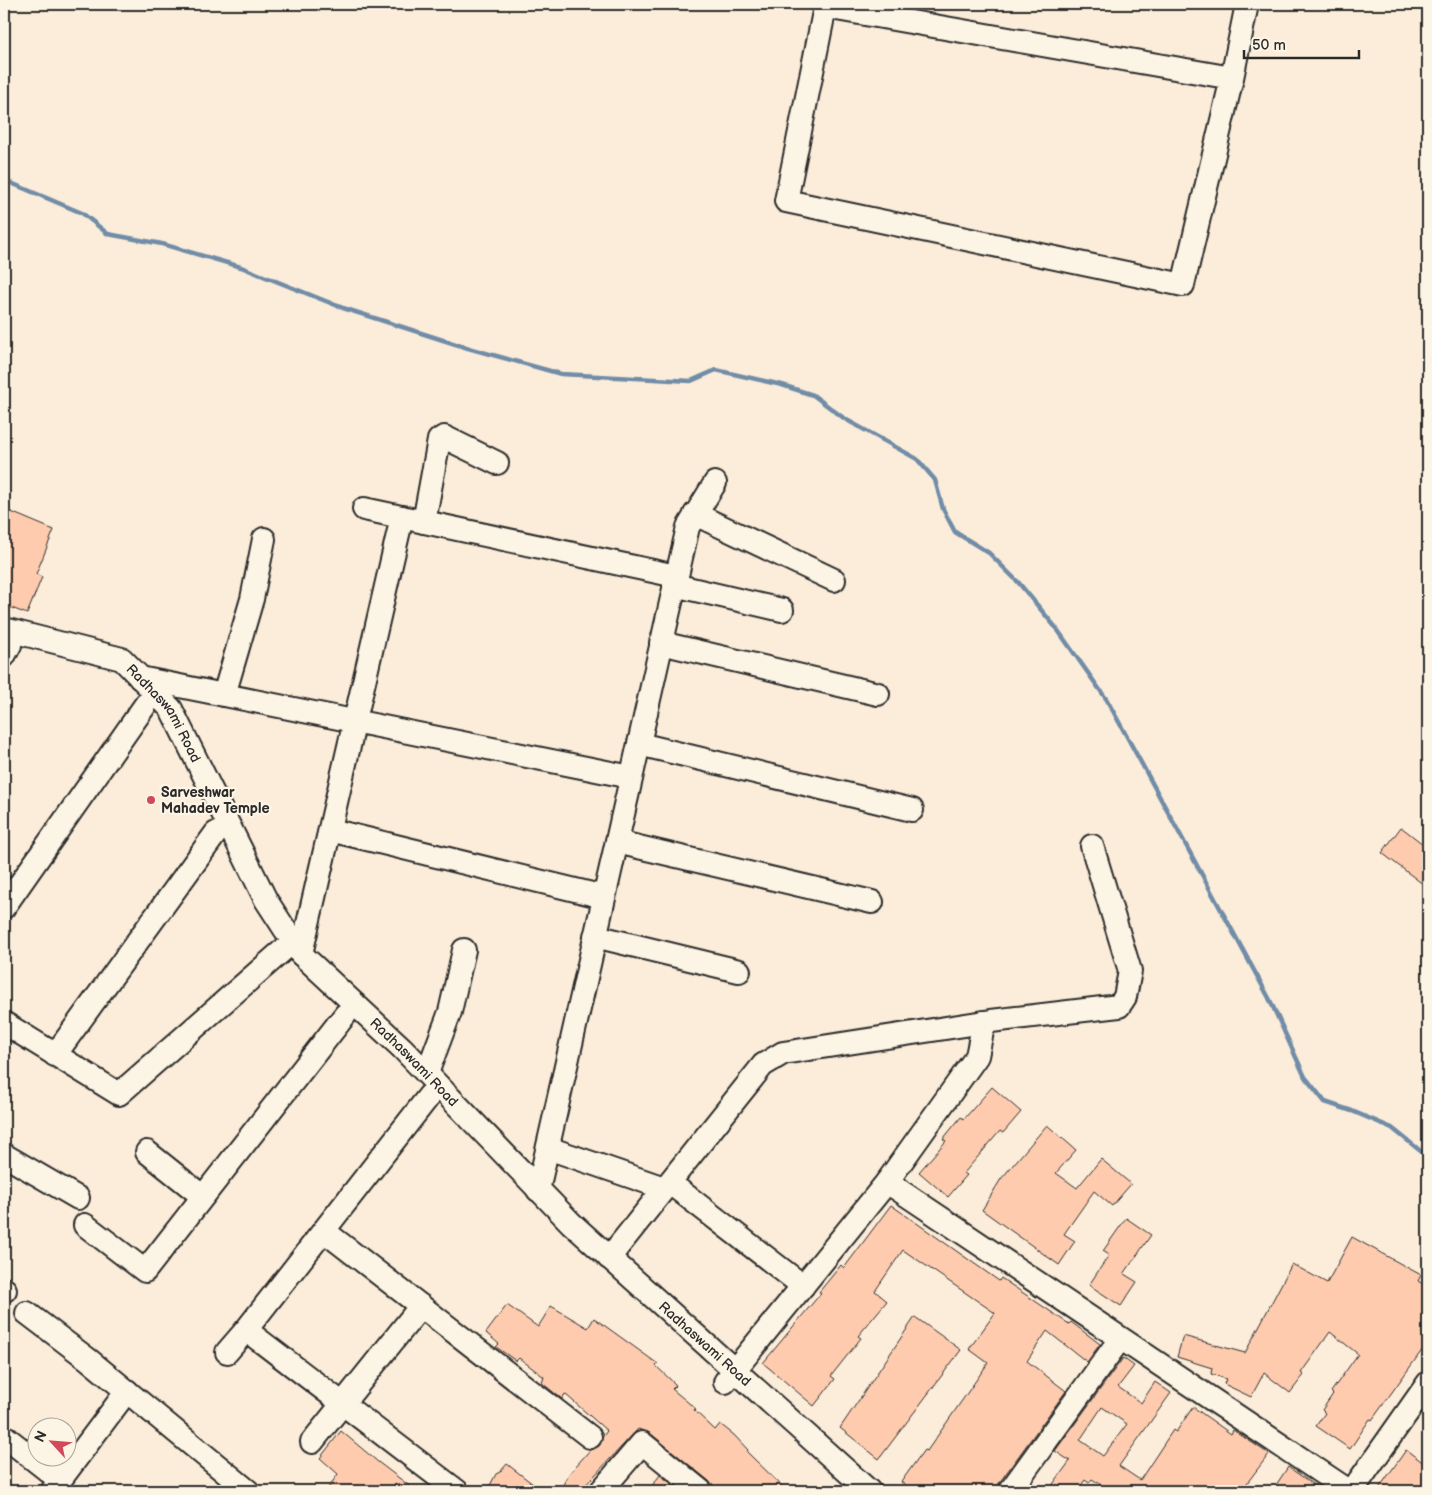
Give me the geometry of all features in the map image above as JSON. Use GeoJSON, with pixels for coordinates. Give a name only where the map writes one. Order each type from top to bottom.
{"type":"FeatureCollection","features":[{"type":"Feature","properties":{"kind":"street"},"geometry":{"type":"LineString","coordinates":[[1232,78],[817,5],[786,202],[1183,285],[1232,78],[1247,4]]}},
{"type":"Feature","properties":{"kind":"street"},"geometry":{"type":"LineString","coordinates":[[4,1022],[118,1094],[292,952],[330,830],[355,722],[413,520],[440,440],[444,437],[497,463]]}},
{"type":"Feature","properties":{"kind":"street"},"geometry":{"type":"LineString","coordinates":[[538,1190],[688,527],[715,483]]}},
{"type":"Feature","properties":{"kind":"street"},"geometry":{"type":"LineString","coordinates":[[364,509],[675,580],[782,610]]}},
{"type":"Feature","properties":{"kind":"street"},"geometry":{"type":"LineString","coordinates":[[695,514],[834,580]]}},
{"type":"Feature","properties":{"kind":"street"},"geometry":{"type":"LineString","coordinates":[[224,695],[252,600],[264,539]]}},
{"type":"Feature","properties":{"kind":"street","name":"Radhaswami Road"},"geometry":{"type":"LineString","coordinates":[[5,643],[122,660],[170,710],[292,952],[290,963],[429,1096],[561,1233],[730,1377],[869,1491]]}},
{"type":"Feature","properties":{"kind":"street","name":"Radhaswami Road"},"geometry":{"type":"LineString","coordinates":[[5,643],[114,672],[146,704],[159,718],[253,907],[292,952],[426,1073],[538,1190],[847,1491]]}},
{"type":"Feature","properties":{"kind":"street"},"geometry":{"type":"LineString","coordinates":[[661,643],[878,694]]}},
{"type":"Feature","properties":{"kind":"street"},"geometry":{"type":"LineString","coordinates":[[140,678],[631,777]]}},
{"type":"Feature","properties":{"kind":"street"},"geometry":{"type":"LineString","coordinates":[[4,907],[11,881],[146,704]]}},
{"type":"Feature","properties":{"kind":"street"},"geometry":{"type":"LineString","coordinates":[[639,744],[912,810]]}},
{"type":"Feature","properties":{"kind":"street"},"geometry":{"type":"LineString","coordinates":[[330,830],[604,897]]}},
{"type":"Feature","properties":{"kind":"street"},"geometry":{"type":"LineString","coordinates":[[55,1055],[216,833]]}},
{"type":"Feature","properties":{"kind":"street"},"geometry":{"type":"LineString","coordinates":[[617,842],[872,902]]}},
{"type":"Feature","properties":{"kind":"street"},"geometry":{"type":"LineString","coordinates":[[609,1258],[672,1189],[762,1065],[783,1053],[984,1022],[1119,1006],[1126,997],[1130,971],[1092,846]]}},
{"type":"Feature","properties":{"kind":"street"},"geometry":{"type":"LineString","coordinates":[[595,936],[739,971]]}},
{"type":"Feature","properties":{"kind":"street"},"geometry":{"type":"LineString","coordinates":[[426,1073],[450,1012],[464,950]]}},
{"type":"Feature","properties":{"kind":"street"},"geometry":{"type":"LineString","coordinates":[[85,1225],[145,1271],[345,1014]]}},
{"type":"Feature","properties":{"kind":"street"},"geometry":{"type":"LineString","coordinates":[[730,1377],[887,1182],[969,1069],[977,1056],[984,1022]]}},
{"type":"Feature","properties":{"kind":"street"},"geometry":{"type":"LineString","coordinates":[[227,1352],[429,1096]]}},
{"type":"Feature","properties":{"kind":"street"},"geometry":{"type":"LineString","coordinates":[[548,1148],[672,1189],[804,1286]]}},
{"type":"Feature","properties":{"kind":"street"},"geometry":{"type":"LineString","coordinates":[[147,1152],[202,1196]]}},
{"type":"Feature","properties":{"kind":"street"},"geometry":{"type":"LineString","coordinates":[[4,1155],[78,1198]]}},
{"type":"Feature","properties":{"kind":"street"},"geometry":{"type":"LineString","coordinates":[[887,1182],[1350,1491],[1428,1383]]}},
{"type":"Feature","properties":{"kind":"street"},"geometry":{"type":"LineString","coordinates":[[324,1231],[590,1437]]}},
{"type":"Feature","properties":{"kind":"street"},"geometry":{"type":"LineString","coordinates":[[312,1442],[420,1306]]}},
{"type":"Feature","properties":{"kind":"street"},"geometry":{"type":"LineString","coordinates":[[28,1314],[127,1391],[248,1491]]}},
{"type":"Feature","properties":{"kind":"street"},"geometry":{"type":"LineString","coordinates":[[246,1330],[457,1491]]}},
{"type":"Feature","properties":{"kind":"street"},"geometry":{"type":"LineString","coordinates":[[1010,1491],[1120,1339]]}},
{"type":"Feature","properties":{"kind":"street"},"geometry":{"type":"LineString","coordinates":[[4,1436],[56,1486],[127,1391]]}},
{"type":"Feature","properties":{"kind":"street"},"geometry":{"type":"LineString","coordinates":[[600,1491],[642,1443],[701,1491]]}},
{"type":"Feature","properties":{"kind":"building"},"geometry":{"type":"Polygon","coordinates":[[[4,509],[54,530],[36,574],[42,577],[27,614],[4,605],[4,509]]]}},
{"type":"Feature","properties":{"kind":"building"},"geometry":{"type":"Polygon","coordinates":[[[1401,827],[1428,848],[1428,888],[1382,853],[1401,827]]]}},
{"type":"Feature","properties":{"kind":"building"},"geometry":{"type":"Polygon","coordinates":[[[992,1087],[1021,1112],[1003,1133],[1000,1131],[964,1173],[967,1175],[948,1197],[919,1172],[946,1141],[943,1139],[961,1117],[964,1119],[992,1087]]]}},
{"type":"Feature","properties":{"kind":"building"},"geometry":{"type":"Polygon","coordinates":[[[1047,1125],[1076,1150],[1056,1173],[1077,1188],[1101,1159],[1131,1184],[1112,1206],[1094,1191],[1064,1234],[1075,1241],[1059,1265],[982,1210],[1001,1179],[1047,1125]]]}},
{"type":"Feature","properties":{"kind":"building"},"geometry":{"type":"Polygon","coordinates":[[[891,1205],[999,1281],[1001,1278],[1069,1324],[1071,1322],[1100,1344],[1087,1362],[1047,1331],[1027,1361],[1066,1391],[999,1483],[997,1491],[913,1491],[901,1482],[924,1450],[927,1451],[988,1363],[969,1349],[995,1313],[903,1250],[875,1291],[887,1301],[858,1336],[861,1338],[831,1376],[835,1379],[814,1406],[763,1363],[821,1293],[819,1292],[841,1265],[844,1268],[891,1205]]]}},
{"type":"Feature","properties":{"kind":"building"},"geometry":{"type":"Polygon","coordinates":[[[1126,1218],[1151,1235],[1124,1274],[1137,1282],[1121,1306],[1089,1285],[1109,1255],[1103,1251],[1126,1218]]]}},
{"type":"Feature","properties":{"kind":"building"},"geometry":{"type":"Polygon","coordinates":[[[1352,1237],[1421,1275],[1418,1281],[1428,1287],[1428,1342],[1372,1420],[1370,1419],[1350,1449],[1316,1426],[1325,1413],[1322,1410],[1333,1394],[1331,1392],[1358,1354],[1330,1332],[1301,1373],[1304,1375],[1290,1393],[1264,1373],[1251,1397],[1224,1384],[1226,1379],[1211,1374],[1212,1368],[1177,1357],[1183,1336],[1245,1353],[1292,1264],[1327,1283],[1352,1237]]]}},
{"type":"Feature","properties":{"kind":"building"},"geometry":{"type":"Polygon","coordinates":[[[507,1305],[538,1327],[551,1306],[588,1328],[594,1318],[658,1364],[656,1366],[676,1385],[672,1389],[696,1409],[694,1410],[715,1430],[720,1424],[734,1435],[748,1450],[747,1452],[787,1491],[714,1491],[709,1481],[650,1433],[638,1429],[580,1491],[560,1491],[568,1475],[590,1450],[600,1445],[607,1431],[565,1394],[562,1399],[542,1383],[544,1377],[519,1358],[516,1361],[496,1347],[499,1344],[486,1333],[507,1305]]]}},
{"type":"Feature","properties":{"kind":"building"},"geometry":{"type":"Polygon","coordinates":[[[915,1317],[961,1350],[879,1459],[840,1428],[915,1317]]]}},
{"type":"Feature","properties":{"kind":"building"},"geometry":{"type":"Polygon","coordinates":[[[1123,1358],[1134,1366],[1118,1387],[1141,1403],[1155,1382],[1171,1393],[1119,1466],[1140,1480],[1173,1430],[1176,1432],[1193,1407],[1231,1434],[1233,1430],[1269,1454],[1241,1491],[1110,1491],[1092,1479],[1089,1483],[1085,1480],[1077,1491],[1048,1491],[1070,1461],[1055,1451],[1123,1358]],[[1102,1407],[1080,1440],[1103,1456],[1127,1424],[1102,1407]]]}},
{"type":"Feature","properties":{"kind":"building"},"geometry":{"type":"Polygon","coordinates":[[[341,1431],[416,1491],[326,1491],[338,1474],[320,1458],[341,1431]]]}},
{"type":"Feature","properties":{"kind":"building"},"geometry":{"type":"Polygon","coordinates":[[[1406,1450],[1428,1466],[1428,1483],[1422,1491],[1377,1491],[1406,1450]]]}},
{"type":"Feature","properties":{"kind":"building"},"geometry":{"type":"Polygon","coordinates":[[[507,1464],[542,1491],[487,1491],[496,1474],[507,1464]]]}},
{"type":"Feature","properties":{"kind":"building"},"geometry":{"type":"Polygon","coordinates":[[[1288,1467],[1304,1478],[1322,1491],[1272,1491],[1288,1467]]]}},
{"type":"Feature","properties":{"kind":"building"},"geometry":{"type":"Polygon","coordinates":[[[660,1475],[681,1491],[648,1491],[660,1475]]]}},
{"type":"Feature","properties":{"kind":"waterway"},"geometry":{"type":"LineString","coordinates":[[4,180],[82,213],[108,234],[162,244],[241,267],[343,308],[468,348],[561,374],[691,381],[716,370],[782,385],[813,395],[845,419],[917,459],[935,480],[943,509],[955,532],[989,553],[1018,582],[1057,629],[1107,700],[1269,998],[1305,1077],[1325,1102],[1392,1128],[1428,1157]]}},
{"type":"Feature","properties":{"kind":"place","name":"Sarveshwar Mahadev Temple"},"geometry":{"type":"Point","coordinates":[151,800]}}]}
